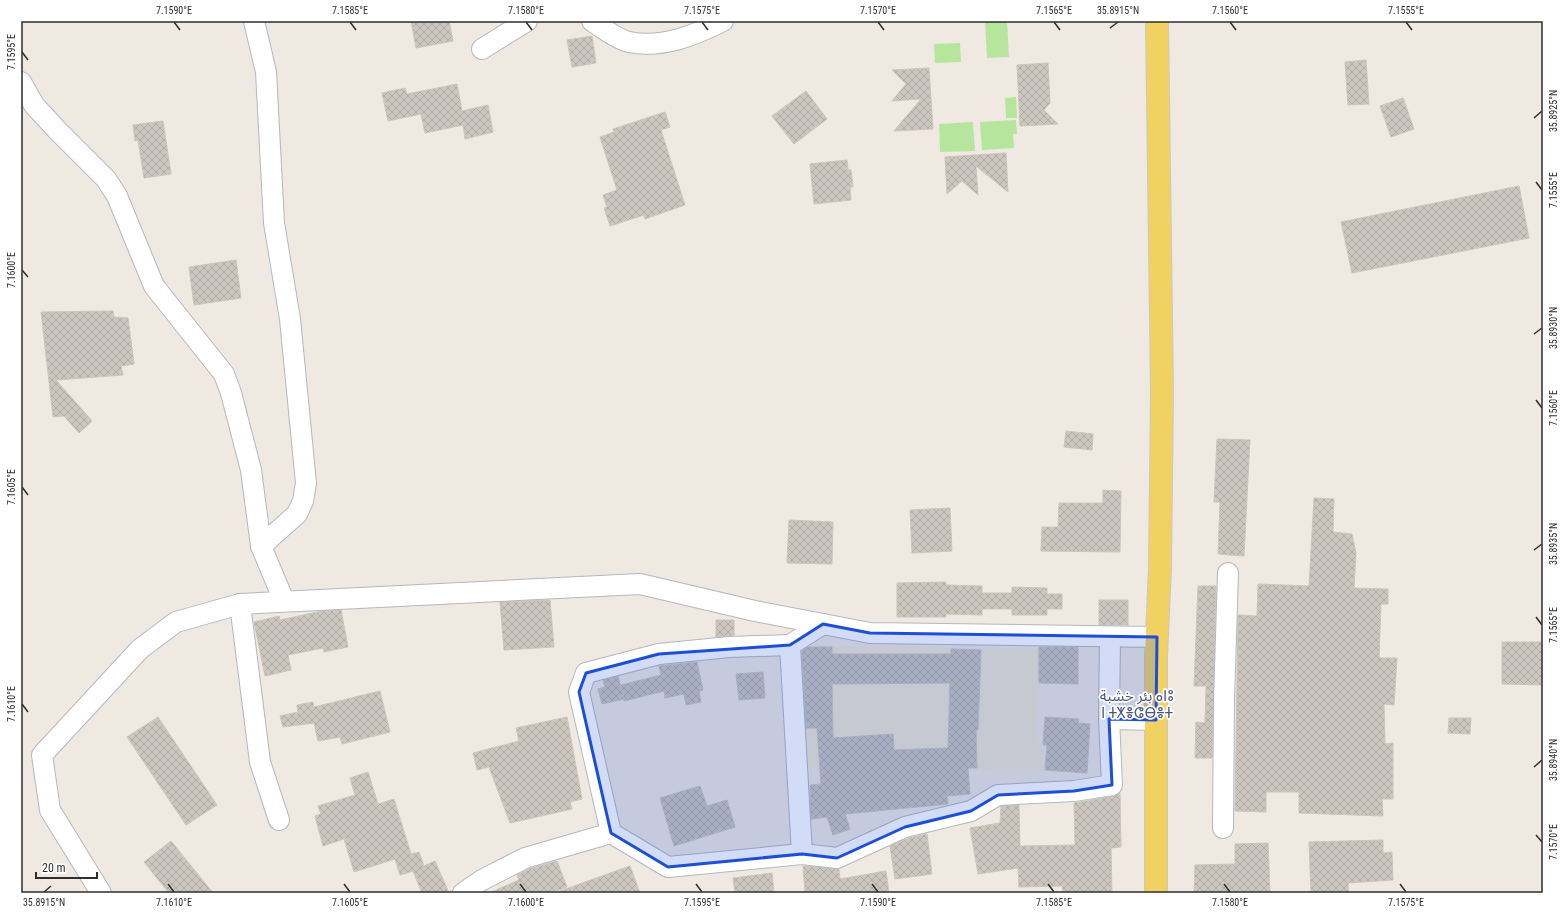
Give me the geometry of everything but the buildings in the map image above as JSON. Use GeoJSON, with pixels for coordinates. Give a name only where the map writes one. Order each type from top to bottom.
{"type":"FeatureCollection","features":[{"type":"Feature","properties":{"kind":"main road"},"geometry":{"type":"LineString","coordinates":[[1156,893],[1156,720],[1160,568],[1162,384],[1157,21]]}},
{"type":"Feature","properties":{"kind":"street"},"geometry":{"type":"LineString","coordinates":[[254,21],[266,72],[274,223],[290,319],[306,483],[304,501],[297,514],[261,546]]}},
{"type":"Feature","properties":{"kind":"street"},"geometry":{"type":"LineString","coordinates":[[482,49],[527,21]]}},
{"type":"Feature","properties":{"kind":"street"},"geometry":{"type":"LineString","coordinates":[[592,21],[628,42],[659,44],[698,34],[723,21]]}},
{"type":"Feature","properties":{"kind":"street"},"geometry":{"type":"LineString","coordinates":[[21,82],[34,104],[57,130],[106,179],[117,196],[154,286],[224,374],[231,393],[251,470],[261,546],[284,601]]}},
{"type":"Feature","properties":{"kind":"street"},"geometry":{"type":"LineString","coordinates":[[1223,828],[1224,700],[1228,573]]}},
{"type":"Feature","properties":{"kind":"street"},"geometry":{"type":"LineString","coordinates":[[100,893],[50,810],[42,754],[140,649],[176,622],[240,604],[640,584],[755,610],[870,633],[1157,637]]}},
{"type":"Feature","properties":{"kind":"street"},"geometry":{"type":"LineString","coordinates":[[240,604],[260,762],[279,820]]}},
{"type":"Feature","properties":{"kind":"street"},"geometry":{"type":"LineString","coordinates":[[823,624],[790,645],[729,647],[659,654],[586,673],[578,692],[612,833],[668,867],[802,854],[837,858],[905,827],[971,811],[998,795],[1074,791],[1112,785],[1110,637]]}},
{"type":"Feature","properties":{"kind":"street"},"geometry":{"type":"LineString","coordinates":[[790,645],[802,854]]}},
{"type":"Feature","properties":{"kind":"street"},"geometry":{"type":"LineString","coordinates":[[1110,719],[1156,720]]}},
{"type":"Feature","properties":{"kind":"street"},"geometry":{"type":"LineString","coordinates":[[463,893],[482,880],[525,858],[612,833]]}},
{"type":"Feature","properties":{"kind":"highlighted area"},"geometry":{"type":"Polygon","coordinates":[[[823,624],[870,633],[1157,637],[1156,720],[1109,719],[1112,785],[1074,791],[998,795],[971,811],[905,827],[837,858],[802,854],[668,867],[611,833],[579,692],[586,673],[659,654],[790,645],[823,624]]]}},
{"type":"Feature","properties":{"kind":"shaded area"},"geometry":{"type":"Polygon","coordinates":[[[797,646],[1040,649],[1038,737],[1041,746],[1044,771],[809,769],[797,646]]]}},
{"type":"Feature","properties":{"kind":"green space"},"geometry":{"type":"Polygon","coordinates":[[[985,21],[1007,21],[1009,57],[987,58],[985,21]]]}},
{"type":"Feature","properties":{"kind":"green space"},"geometry":{"type":"Polygon","coordinates":[[[960,43],[961,62],[935,63],[934,44],[960,43]]]}},
{"type":"Feature","properties":{"kind":"green space"},"geometry":{"type":"Polygon","coordinates":[[[1016,97],[1017,118],[1006,118],[1005,98],[1016,97]]]}},
{"type":"Feature","properties":{"kind":"green space"},"geometry":{"type":"Polygon","coordinates":[[[1016,120],[1017,134],[1013,134],[1014,148],[982,150],[980,122],[1016,120]]]}},
{"type":"Feature","properties":{"kind":"green space"},"geometry":{"type":"Polygon","coordinates":[[[973,122],[975,151],[940,152],[939,124],[973,122]]]}},
{"type":"Feature","properties":{"kind":"district","name":"بئر خشبة ⴰⵏⵓ ⵏ ⵜⵅⴻⵛⴱⴻⵜ"},"geometry":{"type":"Point","coordinates":[1137,704]}}]}
